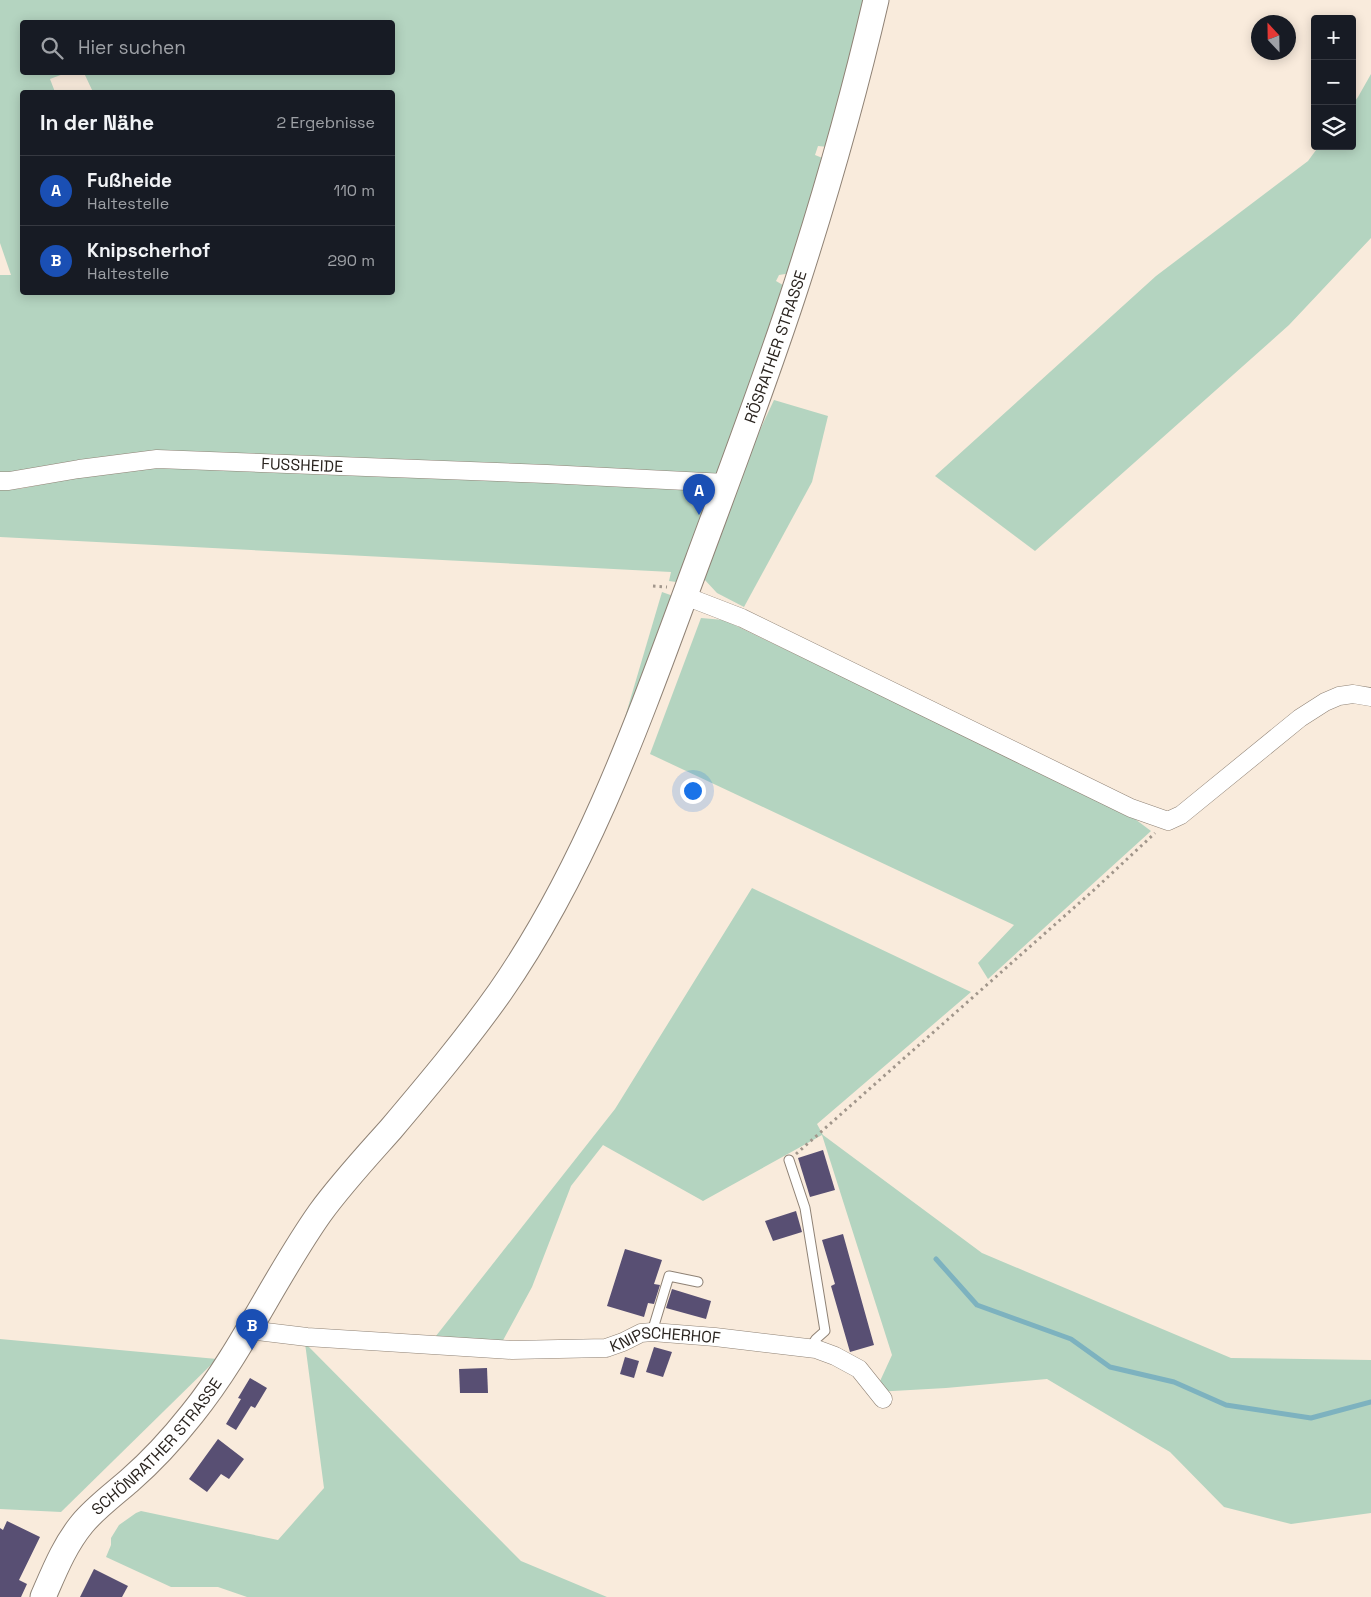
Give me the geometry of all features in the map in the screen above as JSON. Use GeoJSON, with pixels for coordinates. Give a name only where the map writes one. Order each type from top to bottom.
{"type":"FeatureCollection","features":[{"type":"Feature","properties":{"kind":"street","name":"RÖSRATHER STRASSE"},"geometry":{"type":"LineString","coordinates":[[651,685],[798,283],[840,140],[876,0]]}},
{"type":"Feature","properties":{"kind":"street","name":"FUSSHEIDE"},"geometry":{"type":"LineString","coordinates":[[0,481],[157,459],[726,483]]}},
{"type":"Feature","properties":{"kind":"street"},"geometry":{"type":"LineString","coordinates":[[685,596],[742,618],[1131,808],[1168,821],[1181,815],[1300,718],[1325,702],[1339,696],[1353,694],[1371,697]]}},
{"type":"Feature","properties":{"kind":"street","name":"SCHÖNRATHER STRASSE"},"geometry":{"type":"LineString","coordinates":[[43,1597],[70,1541],[88,1518],[141,1470],[192,1415],[215,1385],[298,1247],[324,1209],[464,1042],[503,988],[538,933],[570,875],[608,795],[651,685]]}},
{"type":"Feature","properties":{"kind":"street","name":"KNIPSCHERHOF"},"geometry":{"type":"LineString","coordinates":[[249,1330],[307,1337],[512,1350],[606,1348],[641,1334],[652,1332],[688,1334],[810,1348],[835,1356],[859,1369],[883,1399]]}},
{"type":"Feature","properties":{"kind":"lane"},"geometry":{"type":"LineString","coordinates":[[789,1160],[805,1208],[825,1331],[810,1348]]}},
{"type":"Feature","properties":{"kind":"lane"},"geometry":{"type":"LineString","coordinates":[[652,1332],[669,1276],[698,1282]]}},
{"type":"Feature","properties":{"kind":"path"},"geometry":{"type":"LineString","coordinates":[[789,1160],[1168,821]]}},
{"type":"Feature","properties":{"kind":"green space"},"geometry":{"type":"Polygon","coordinates":[[[0,0],[865,0],[828,147],[818,146],[815,155],[825,159],[791,273],[779,275],[776,281],[788,288],[719,472],[704,478],[156,455],[0,478],[0,275],[11,275],[0,243],[0,0]]]}},
{"type":"Feature","properties":{"kind":"green space"},"geometry":{"type":"Polygon","coordinates":[[[1371,74],[1371,238],[1289,325],[1035,551],[935,476],[1156,276],[1308,161],[1316,150],[1356,150],[1356,100],[1371,74]]]}},
{"type":"Feature","properties":{"kind":"green space"},"geometry":{"type":"Polygon","coordinates":[[[774,400],[828,416],[812,482],[744,607],[717,593],[704,579],[758,434],[774,400]]]}},
{"type":"Feature","properties":{"kind":"green space"},"geometry":{"type":"Polygon","coordinates":[[[246,466],[716,488],[683,583],[669,581],[671,572],[0,537],[0,487],[19,489],[126,468],[246,466]]]}},
{"type":"Feature","properties":{"kind":"green space"},"geometry":{"type":"Polygon","coordinates":[[[662,592],[676,597],[618,741],[662,592]]]}},
{"type":"Feature","properties":{"kind":"green space"},"geometry":{"type":"Polygon","coordinates":[[[701,618],[724,620],[1127,813],[1151,831],[988,979],[978,963],[1014,925],[650,754],[701,618]]]}},
{"type":"Feature","properties":{"kind":"green space"},"geometry":{"type":"Polygon","coordinates":[[[752,888],[971,992],[817,1124],[823,1135],[982,1253],[1231,1358],[1371,1360],[1371,1513],[1291,1524],[1224,1507],[1170,1452],[1047,1379],[875,1392],[892,1355],[822,1135],[703,1201],[603,1145],[571,1186],[532,1287],[501,1344],[432,1341],[615,1109],[752,888]]]}},
{"type":"Feature","properties":{"kind":"green space"},"geometry":{"type":"Polygon","coordinates":[[[0,1339],[217,1359],[61,1512],[0,1509],[0,1339]]]}},
{"type":"Feature","properties":{"kind":"green space"},"geometry":{"type":"Polygon","coordinates":[[[305,1343],[521,1561],[607,1597],[247,1597],[218,1587],[171,1587],[106,1557],[111,1545],[111,1538],[119,1525],[141,1511],[278,1540],[324,1488],[305,1343]]]}},
{"type":"Feature","properties":{"kind":"building"},"geometry":{"type":"Polygon","coordinates":[[[823,1150],[835,1190],[810,1197],[798,1158],[823,1150]]]}},
{"type":"Feature","properties":{"kind":"building"},"geometry":{"type":"Polygon","coordinates":[[[796,1211],[802,1232],[773,1241],[765,1221],[796,1211]]]}},
{"type":"Feature","properties":{"kind":"building"},"geometry":{"type":"Polygon","coordinates":[[[843,1234],[874,1345],[850,1352],[831,1286],[835,1284],[822,1240],[843,1234]]]}},
{"type":"Feature","properties":{"kind":"building"},"geometry":{"type":"Polygon","coordinates":[[[625,1249],[662,1260],[654,1284],[660,1285],[654,1304],[648,1303],[644,1317],[607,1306],[625,1249]]]}},
{"type":"Feature","properties":{"kind":"building"},"geometry":{"type":"Polygon","coordinates":[[[672,1289],[711,1301],[706,1319],[666,1308],[672,1289]]]}},
{"type":"Feature","properties":{"kind":"building"},"geometry":{"type":"Polygon","coordinates":[[[654,1347],[672,1352],[663,1377],[646,1372],[654,1347]]]}},
{"type":"Feature","properties":{"kind":"building"},"geometry":{"type":"Polygon","coordinates":[[[625,1357],[639,1361],[634,1378],[620,1374],[625,1357]]]}},
{"type":"Feature","properties":{"kind":"building"},"geometry":{"type":"Polygon","coordinates":[[[487,1368],[488,1393],[460,1393],[459,1369],[487,1368]]]}},
{"type":"Feature","properties":{"kind":"building"},"geometry":{"type":"Polygon","coordinates":[[[250,1378],[267,1388],[255,1408],[251,1406],[236,1430],[226,1424],[241,1399],[238,1398],[250,1378]]]}},
{"type":"Feature","properties":{"kind":"building"},"geometry":{"type":"Polygon","coordinates":[[[218,1439],[244,1459],[229,1479],[221,1474],[207,1492],[189,1479],[218,1439]]]}},
{"type":"Feature","properties":{"kind":"building"},"geometry":{"type":"Polygon","coordinates":[[[7,1521],[40,1537],[19,1580],[27,1584],[21,1597],[0,1597],[0,1528],[3,1530],[7,1521]]]}},
{"type":"Feature","properties":{"kind":"building"},"geometry":{"type":"Polygon","coordinates":[[[94,1569],[128,1586],[122,1597],[80,1597],[94,1569]]]}},
{"type":"Feature","properties":{"kind":"waterway"},"geometry":{"type":"LineString","coordinates":[[936,1259],[977,1305],[1071,1339],[1110,1367],[1174,1382],[1226,1405],[1311,1418],[1371,1402]]}},
{"type":"Feature","properties":{"kind":"place","name":"Fußheide"},"geometry":{"type":"Point","coordinates":[699,515]}},
{"type":"Feature","properties":{"kind":"place","name":"Knipscherhof"},"geometry":{"type":"Point","coordinates":[252,1350]}}]}
